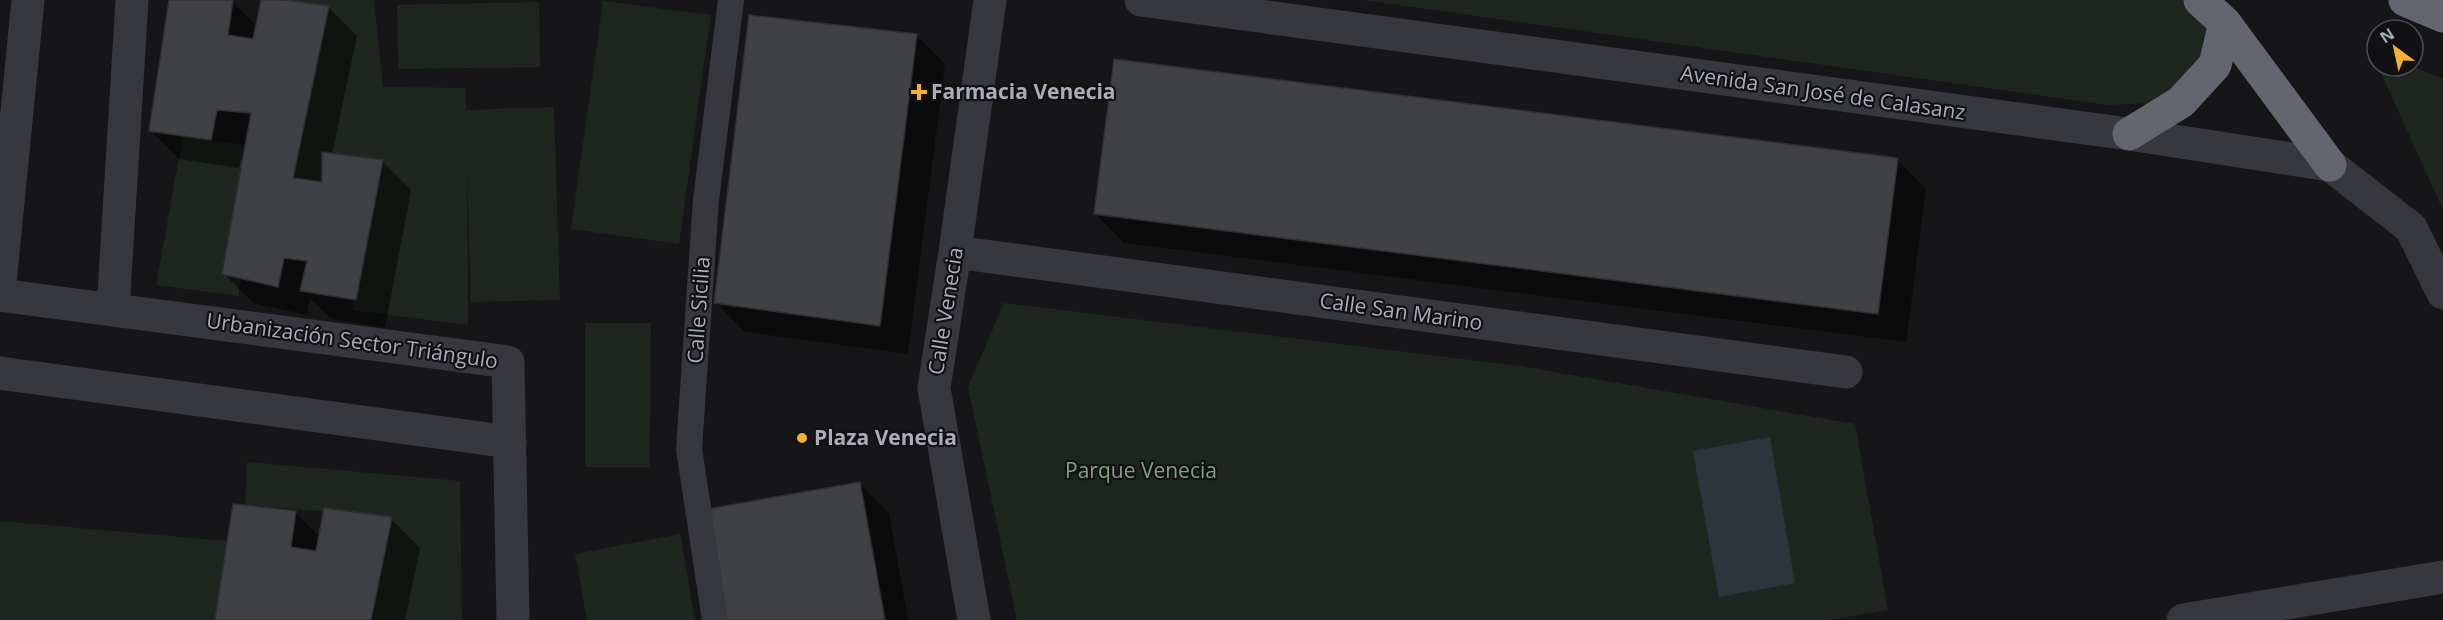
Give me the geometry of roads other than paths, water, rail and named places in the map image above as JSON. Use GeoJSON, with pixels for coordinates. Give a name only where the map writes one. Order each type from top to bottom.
{"type":"FeatureCollection","features":[{"type":"Feature","properties":{"kind":"highway"},"geometry":{"type":"LineString","coordinates":[[2200,0],[2225,23],[2330,165]]}},
{"type":"Feature","properties":{"kind":"highway"},"geometry":{"type":"LineString","coordinates":[[2405,0],[2443,16]]}},
{"type":"Feature","properties":{"kind":"highway"},"geometry":{"type":"LineString","coordinates":[[2129,134],[2181,102],[2215,65],[2225,23]]}},
{"type":"Feature","properties":{"kind":"street"},"geometry":{"type":"LineString","coordinates":[[0,283],[28,0]]}},
{"type":"Feature","properties":{"kind":"street"},"geometry":{"type":"LineString","coordinates":[[113,310],[132,0]]}},
{"type":"Feature","properties":{"kind":"street","name":"Calle Sicilia"},"geometry":{"type":"LineString","coordinates":[[715,620],[689,449],[706,200],[731,0]]}},
{"type":"Feature","properties":{"kind":"street","name":"Calle Venecia"},"geometry":{"type":"LineString","coordinates":[[974,620],[934,388],[956,252],[990,0]]}},
{"type":"Feature","properties":{"kind":"street","name":"Avenida San José de Calasanz"},"geometry":{"type":"LineString","coordinates":[[1142,0],[2129,134],[2330,165],[2411,228],[2443,293]]}},
{"type":"Feature","properties":{"kind":"street","name":"Calle San Marino"},"geometry":{"type":"LineString","coordinates":[[956,252],[1846,372]]}},
{"type":"Feature","properties":{"kind":"street","name":"Urbanización Sector Triángulo"},"geometry":{"type":"LineString","coordinates":[[0,295],[508,362],[510,442]]}},
{"type":"Feature","properties":{"kind":"street"},"geometry":{"type":"LineString","coordinates":[[0,373],[510,442],[513,620]]}},
{"type":"Feature","properties":{"kind":"street"},"geometry":{"type":"LineString","coordinates":[[2183,620],[2443,577]]}},
{"type":"Feature","properties":{"kind":"place","name":"Farmacia Venecia"},"geometry":{"type":"Point","coordinates":[919,92]}},
{"type":"Feature","properties":{"kind":"place","name":"Plaza Venecia"},"geometry":{"type":"Point","coordinates":[802,438]}},
{"type":"Feature","properties":{"kind":"park label","name":"Parque Venecia"},"geometry":{"type":"Point","coordinates":[1141,471]}}]}
